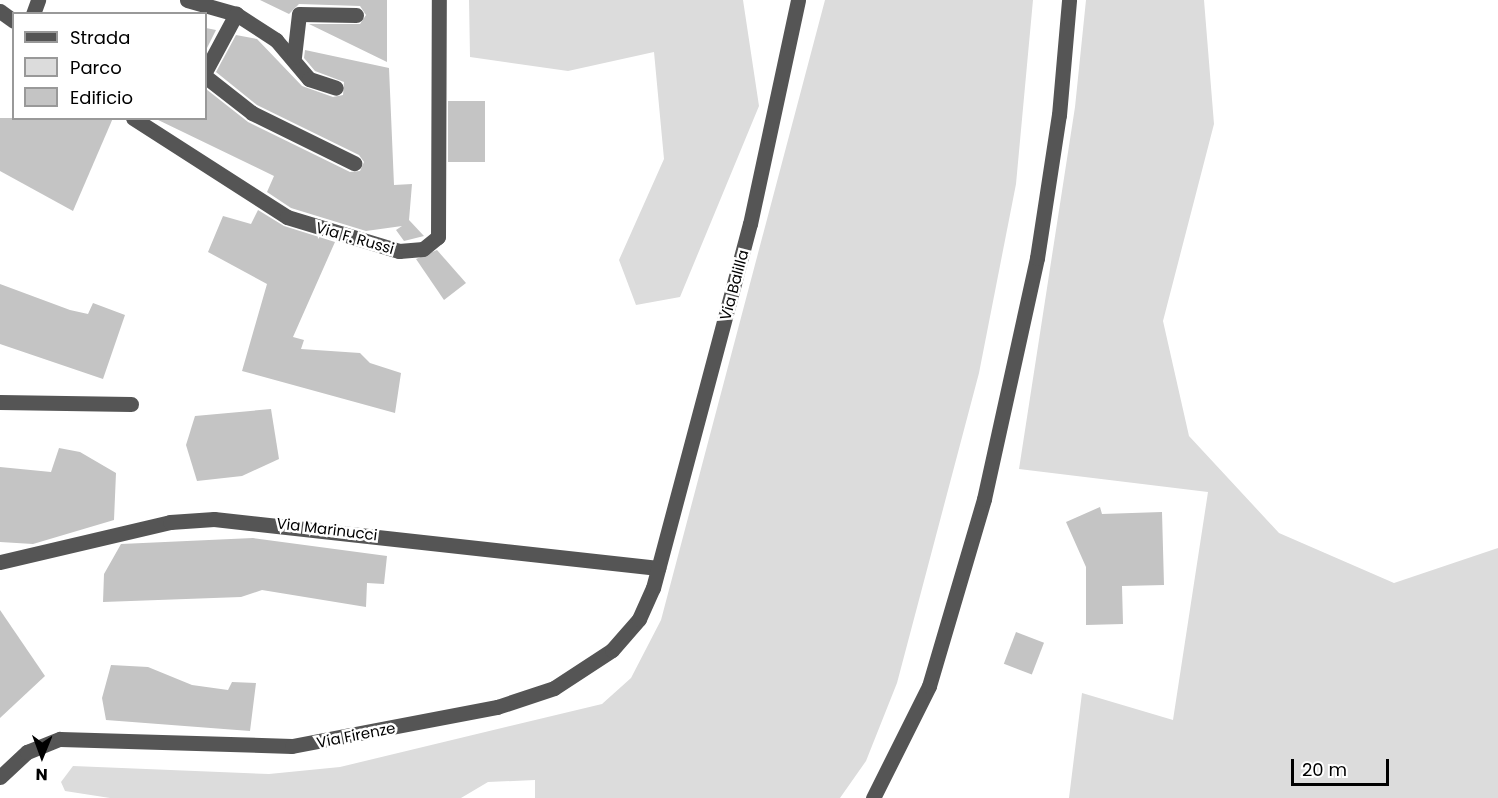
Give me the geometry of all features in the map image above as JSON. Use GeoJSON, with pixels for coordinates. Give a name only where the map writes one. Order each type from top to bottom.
{"type":"FeatureCollection","features":[{"type":"Feature","properties":{"kind":"street"},"geometry":{"type":"LineString","coordinates":[[187,0],[224,3],[294,57],[309,79],[336,88]]}},
{"type":"Feature","properties":{"kind":"street","name":"Via F. Russi"},"geometry":{"type":"LineString","coordinates":[[136,120],[287,217],[399,251],[423,249],[438,237],[439,0]]}},
{"type":"Feature","properties":{"kind":"street","name":"Via Balilla"},"geometry":{"type":"LineString","coordinates":[[658,568],[750,224],[798,0]]}},
{"type":"Feature","properties":{"kind":"street"},"geometry":{"type":"LineString","coordinates":[[873,798],[929,686],[987,489],[1037,258],[1061,104],[1069,0]]}},
{"type":"Feature","properties":{"kind":"street"},"geometry":{"type":"LineString","coordinates":[[207,68],[236,14]]}},
{"type":"Feature","properties":{"kind":"street"},"geometry":{"type":"LineString","coordinates":[[294,57],[299,14],[357,15]]}},
{"type":"Feature","properties":{"kind":"street"},"geometry":{"type":"LineString","coordinates":[[207,78],[252,113],[354,164]]}},
{"type":"Feature","properties":{"kind":"street"},"geometry":{"type":"LineString","coordinates":[[0,402],[131,404]]}},
{"type":"Feature","properties":{"kind":"street","name":"Via Marinucci"},"geometry":{"type":"LineString","coordinates":[[0,562],[170,522],[214,519],[658,568]]}},
{"type":"Feature","properties":{"kind":"street","name":"Via Firenze"},"geometry":{"type":"LineString","coordinates":[[0,777],[27,752],[60,740],[292,746],[517,702],[571,679],[612,650],[646,605],[658,568]]}},
{"type":"Feature","properties":{"kind":"green space"},"geometry":{"type":"Polygon","coordinates":[[[469,0],[743,0],[759,106],[680,297],[636,305],[619,260],[664,159],[654,52],[568,71],[470,57],[469,0]]]}},
{"type":"Feature","properties":{"kind":"green space"},"geometry":{"type":"Polygon","coordinates":[[[825,0],[1033,0],[1016,184],[979,373],[897,683],[866,761],[840,798],[535,798],[535,780],[488,782],[461,798],[110,798],[65,791],[61,782],[73,766],[269,774],[340,767],[602,704],[631,678],[661,620],[825,0]]]}},
{"type":"Feature","properties":{"kind":"green space"},"geometry":{"type":"Polygon","coordinates":[[[1086,0],[1204,0],[1214,124],[1163,321],[1189,436],[1279,533],[1394,583],[1498,548],[1498,798],[1069,798],[1082,693],[1173,720],[1208,492],[1019,469],[1075,107],[1086,0]]]}},
{"type":"Feature","properties":{"kind":"building"},"geometry":{"type":"Polygon","coordinates":[[[260,0],[387,0],[387,62],[309,24],[360,24],[366,15],[360,6],[299,4],[289,14],[260,0]]]}},
{"type":"Feature","properties":{"kind":"building"},"geometry":{"type":"Polygon","coordinates":[[[207,28],[216,30],[207,48],[207,28]]]}},
{"type":"Feature","properties":{"kind":"building"},"geometry":{"type":"Polygon","coordinates":[[[236,35],[257,39],[302,86],[333,97],[343,95],[344,82],[315,71],[304,58],[305,50],[389,68],[394,185],[412,184],[409,220],[424,236],[404,241],[396,230],[402,226],[366,231],[291,208],[267,192],[274,176],[158,120],[207,120],[207,90],[248,122],[350,172],[360,171],[364,162],[359,155],[257,105],[216,72],[236,35]]]}},
{"type":"Feature","properties":{"kind":"building"},"geometry":{"type":"Polygon","coordinates":[[[448,101],[485,101],[485,162],[448,162],[448,101]]]}},
{"type":"Feature","properties":{"kind":"building"},"geometry":{"type":"Polygon","coordinates":[[[0,118],[112,120],[73,211],[0,171],[0,118]]]}},
{"type":"Feature","properties":{"kind":"building"},"geometry":{"type":"Polygon","coordinates":[[[258,210],[284,226],[335,242],[293,337],[304,340],[301,349],[360,353],[370,363],[401,373],[395,413],[242,371],[267,284],[208,252],[223,216],[251,224],[258,210]]]}},
{"type":"Feature","properties":{"kind":"building"},"geometry":{"type":"Polygon","coordinates":[[[437,250],[466,283],[444,300],[416,259],[437,250]]]}},
{"type":"Feature","properties":{"kind":"building"},"geometry":{"type":"Polygon","coordinates":[[[0,284],[70,310],[88,314],[93,303],[125,315],[103,379],[0,344],[0,284]]]}},
{"type":"Feature","properties":{"kind":"building"},"geometry":{"type":"Polygon","coordinates":[[[271,409],[279,459],[242,476],[197,481],[186,445],[195,416],[271,409]]]}},
{"type":"Feature","properties":{"kind":"building"},"geometry":{"type":"Polygon","coordinates":[[[59,448],[80,452],[116,473],[114,520],[33,544],[0,542],[0,467],[51,472],[59,448]]]}},
{"type":"Feature","properties":{"kind":"building"},"geometry":{"type":"Polygon","coordinates":[[[1100,507],[1102,514],[1162,512],[1164,585],[1122,586],[1123,624],[1086,625],[1086,567],[1066,522],[1100,507]]]}},
{"type":"Feature","properties":{"kind":"building"},"geometry":{"type":"Polygon","coordinates":[[[253,538],[387,556],[384,584],[367,583],[366,607],[262,590],[241,597],[103,602],[104,574],[121,544],[253,538]]]}},
{"type":"Feature","properties":{"kind":"building"},"geometry":{"type":"Polygon","coordinates":[[[0,610],[45,676],[0,718],[0,610]]]}},
{"type":"Feature","properties":{"kind":"building"},"geometry":{"type":"Polygon","coordinates":[[[1016,632],[1044,643],[1032,674],[1004,664],[1016,632]]]}},
{"type":"Feature","properties":{"kind":"building"},"geometry":{"type":"Polygon","coordinates":[[[111,665],[148,667],[192,685],[228,690],[232,682],[256,683],[250,731],[106,720],[102,698],[111,665]]]}}]}
